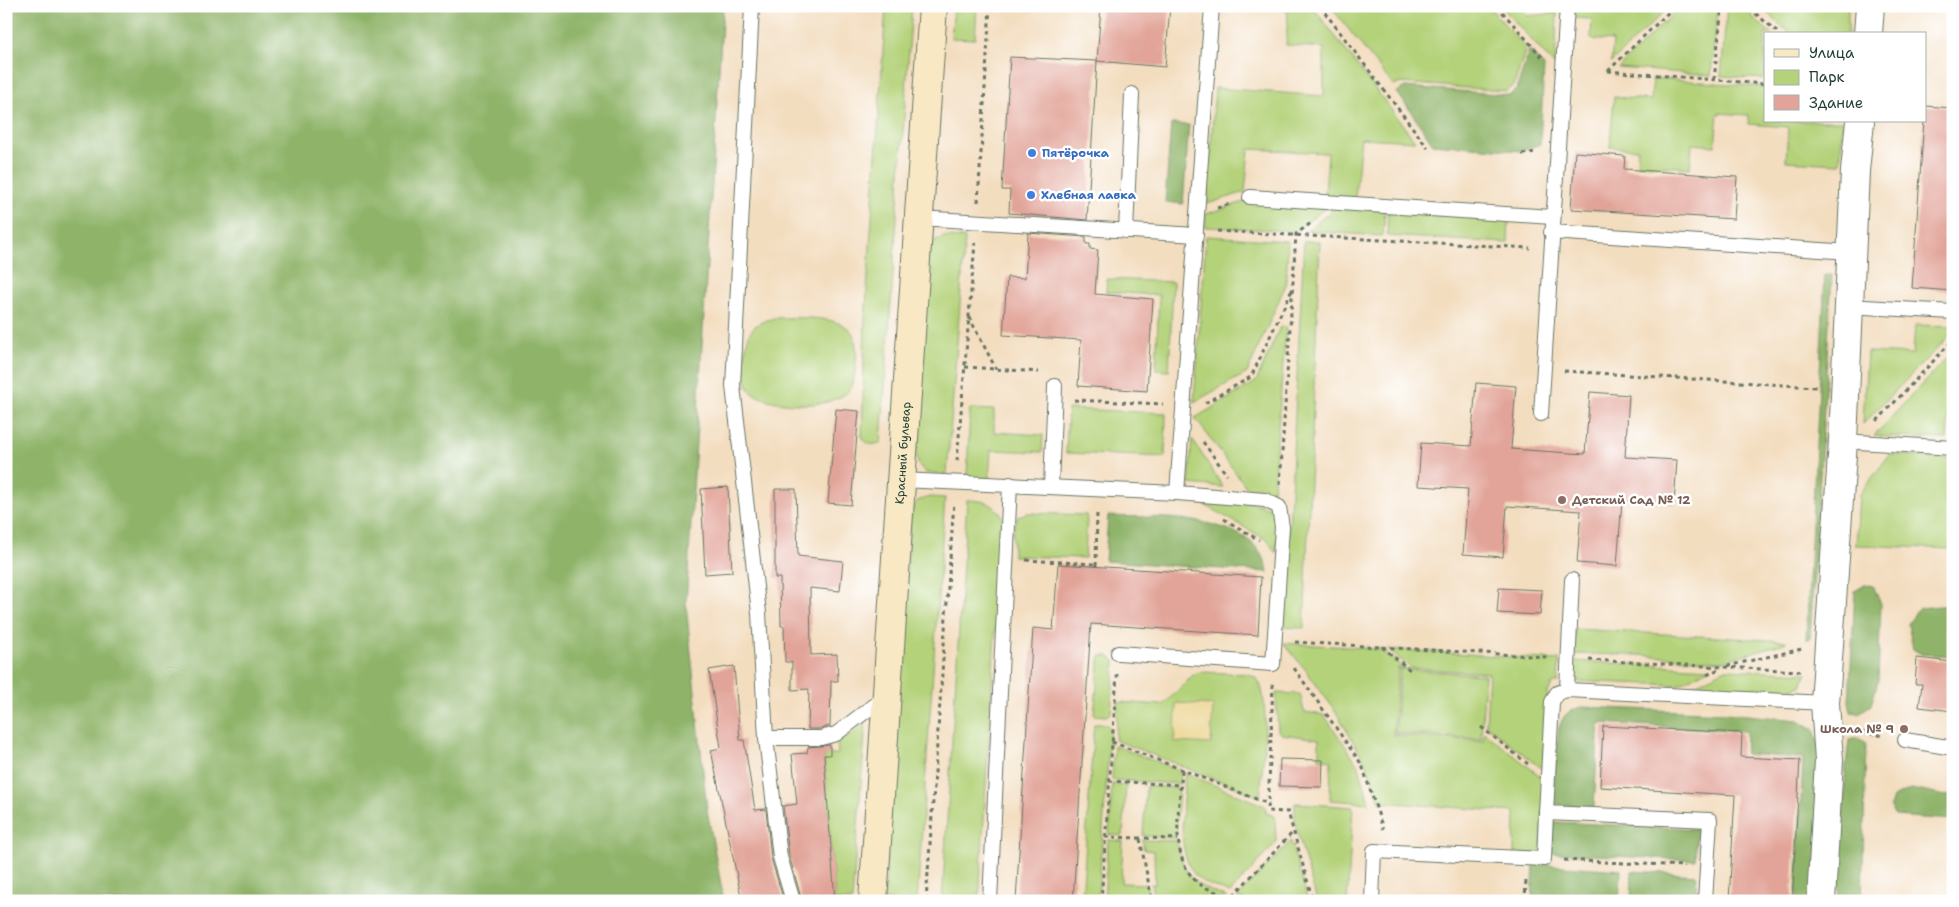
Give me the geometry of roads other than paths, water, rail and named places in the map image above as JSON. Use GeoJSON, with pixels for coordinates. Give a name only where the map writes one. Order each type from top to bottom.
{"type":"FeatureCollection","features":[{"type":"Feature","properties":{"kind":"street","name":"Красный бульвар"},"geometry":{"type":"LineString","coordinates":[[873,901],[933,6]]}},
{"type":"Feature","properties":{"kind":"street"},"geometry":{"type":"LineString","coordinates":[[1868,32],[1870,6]]}},
{"type":"Feature","properties":{"kind":"street"},"geometry":{"type":"LineString","coordinates":[[1822,901],[1829,760],[1818,703],[1850,441],[1847,306],[1860,122]]}},
{"type":"Feature","properties":{"kind":"lane"},"geometry":{"type":"LineString","coordinates":[[752,6],[733,386],[759,613],[766,738],[780,857],[793,901]]}},
{"type":"Feature","properties":{"kind":"lane"},"geometry":{"type":"LineString","coordinates":[[1177,493],[1212,6]]}},
{"type":"Feature","properties":{"kind":"lane"},"geometry":{"type":"LineString","coordinates":[[1541,414],[1566,6]]}},
{"type":"Feature","properties":{"kind":"lane"},"geometry":{"type":"LineString","coordinates":[[1126,231],[1132,94]]}},
{"type":"Feature","properties":{"kind":"lane"},"geometry":{"type":"LineString","coordinates":[[1250,197],[1552,217]]}},
{"type":"Feature","properties":{"kind":"lane"},"geometry":{"type":"LineString","coordinates":[[919,218],[1126,231],[1196,232]]}},
{"type":"Feature","properties":{"kind":"lane"},"geometry":{"type":"LineString","coordinates":[[1551,232],[1850,252]]}},
{"type":"Feature","properties":{"kind":"lane"},"geometry":{"type":"LineString","coordinates":[[1847,306],[1953,312]]}},
{"type":"Feature","properties":{"kind":"lane"},"geometry":{"type":"LineString","coordinates":[[1052,486],[1055,393]]}},
{"type":"Feature","properties":{"kind":"lane"},"geometry":{"type":"LineString","coordinates":[[1850,441],[1953,448]]}},
{"type":"Feature","properties":{"kind":"lane"},"geometry":{"type":"LineString","coordinates":[[901,480],[1244,497],[1264,500],[1279,507],[1282,527],[1273,664],[1118,653]]}},
{"type":"Feature","properties":{"kind":"lane"},"geometry":{"type":"LineString","coordinates":[[990,901],[1010,484]]}},
{"type":"Feature","properties":{"kind":"lane"},"geometry":{"type":"LineString","coordinates":[[1567,690],[1572,580]]}},
{"type":"Feature","properties":{"kind":"lane"},"geometry":{"type":"LineString","coordinates":[[1372,901],[1374,851],[1544,859],[1552,702],[1557,693],[1567,690],[1818,703]]}},
{"type":"Feature","properties":{"kind":"lane"},"geometry":{"type":"LineString","coordinates":[[766,738],[821,738],[836,734],[886,696]]}},
{"type":"Feature","properties":{"kind":"lane"},"geometry":{"type":"LineString","coordinates":[[1905,740],[1953,748]]}},
{"type":"Feature","properties":{"kind":"lane"},"geometry":{"type":"LineString","coordinates":[[1546,813],[1710,820],[1706,901]]}},
{"type":"Feature","properties":{"kind":"place","name":"Пятёрочка"},"geometry":{"type":"Point","coordinates":[1032,153]}},
{"type":"Feature","properties":{"kind":"place","name":"Хлебная лавка"},"geometry":{"type":"Point","coordinates":[1031,195]}},
{"type":"Feature","properties":{"kind":"place","name":"Детский Сад № 12"},"geometry":{"type":"Point","coordinates":[1562,500]}},
{"type":"Feature","properties":{"kind":"place","name":"Школа № 9"},"geometry":{"type":"Point","coordinates":[1904,729]}}]}
